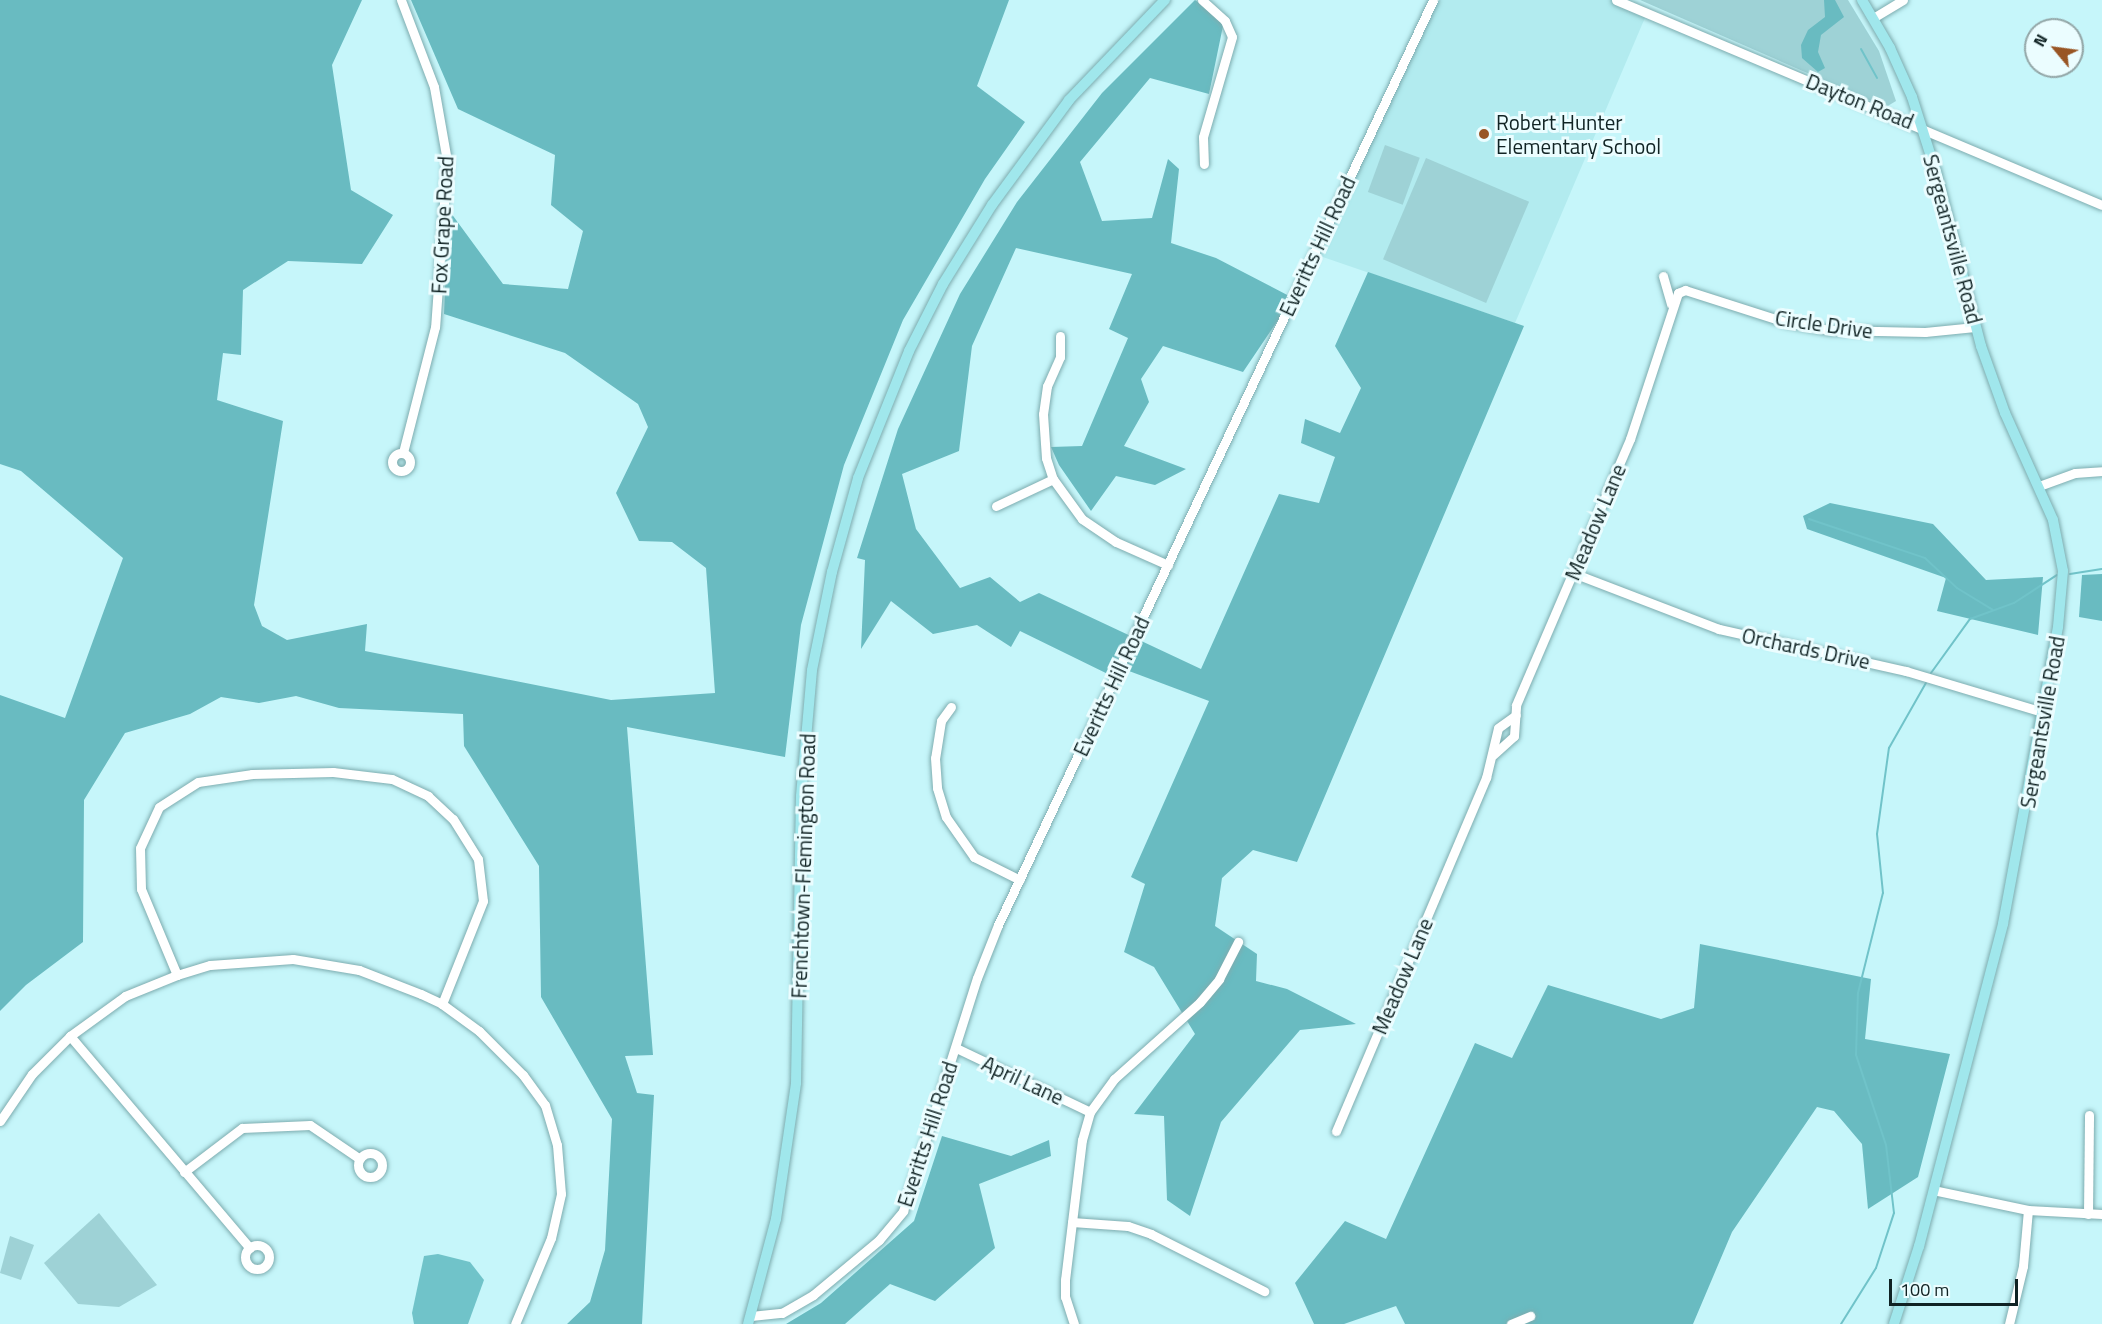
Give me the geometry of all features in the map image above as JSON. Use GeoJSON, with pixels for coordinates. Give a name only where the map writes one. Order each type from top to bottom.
{"type":"FeatureCollection","features":[{"type":"Feature","properties":{"kind":"main road","name":"Frenchtown-Flemington Road"},"geometry":{"type":"LineString","coordinates":[[750,1320],[781,1192],[796,1083],[801,796],[812,670],[832,572],[858,478],[909,351],[943,284],[992,204],[1069,100],[1164,0]]}},
{"type":"Feature","properties":{"kind":"main road","name":"Sergeantsville Road"},"geometry":{"type":"LineString","coordinates":[[1862,0],[1890,48],[1922,127],[1976,327],[2005,413],[2059,539],[2063,571],[2061,609],[2003,924],[1933,1190],[1894,1324]]}},
{"type":"Feature","properties":{"kind":"street","name":"Fox Grape Road"},"geometry":{"type":"LineString","coordinates":[[401,0],[437,98],[447,161],[435,327],[403,453]]}},
{"type":"Feature","properties":{"kind":"street"},"geometry":{"type":"LineString","coordinates":[[1202,0],[1224,21],[1232,37],[1203,137],[1204,164]]}},
{"type":"Feature","properties":{"kind":"street","name":"Everitts Hill Road"},"geometry":{"type":"LineString","coordinates":[[750,1320],[782,1313],[802,1303],[839,1276],[892,1227],[912,1194],[977,978],[1020,880],[1433,0]]}},
{"type":"Feature","properties":{"kind":"street","name":"Dayton Road"},"geometry":{"type":"LineString","coordinates":[[1616,0],[1922,127],[2102,205]]}},
{"type":"Feature","properties":{"kind":"street"},"geometry":{"type":"LineString","coordinates":[[1873,18],[1903,0]]}},
{"type":"Feature","properties":{"kind":"street"},"geometry":{"type":"LineString","coordinates":[[1664,276],[1671,304]]}},
{"type":"Feature","properties":{"kind":"street","name":"Circle Drive"},"geometry":{"type":"LineString","coordinates":[[1671,304],[1685,290],[1785,322],[1830,330],[1925,332],[1976,327]]}},
{"type":"Feature","properties":{"kind":"street","name":"Meadow Lane"},"geometry":{"type":"LineString","coordinates":[[1493,755],[1511,743],[1516,705],[1630,439],[1671,304]]}},
{"type":"Feature","properties":{"kind":"street"},"geometry":{"type":"LineString","coordinates":[[1060,336],[1060,357],[1047,386],[1043,414],[1046,458],[1053,479],[1082,519],[1116,542],[1168,565]]}},
{"type":"Feature","properties":{"kind":"street"},"geometry":{"type":"LineString","coordinates":[[2038,486],[2075,473],[2102,471]]}},
{"type":"Feature","properties":{"kind":"street"},"geometry":{"type":"LineString","coordinates":[[996,506],[1053,479]]}},
{"type":"Feature","properties":{"kind":"street","name":"Orchards Drive"},"geometry":{"type":"LineString","coordinates":[[1573,573],[1719,628],[1906,671],[2043,712]]}},
{"type":"Feature","properties":{"kind":"street"},"geometry":{"type":"LineString","coordinates":[[951,707],[941,721],[935,758],[937,788],[946,818],[974,857],[1020,880]]}},
{"type":"Feature","properties":{"kind":"street","name":"Meadow Lane"},"geometry":{"type":"LineString","coordinates":[[1336,1131],[1493,755],[1498,728],[1516,715]]}},
{"type":"Feature","properties":{"kind":"street"},"geometry":{"type":"LineString","coordinates":[[177,975],[141,889],[140,848],[159,807],[198,783],[252,774],[333,772],[392,779],[428,796],[453,819],[478,859],[483,901],[442,1004]]}},
{"type":"Feature","properties":{"kind":"street"},"geometry":{"type":"LineString","coordinates":[[1074,1324],[1065,1297],[1082,1140],[1090,1112],[1114,1078],[1200,1002],[1219,979],[1238,942]]}},
{"type":"Feature","properties":{"kind":"street"},"geometry":{"type":"LineString","coordinates":[[0,1121],[32,1074],[70,1036],[124,996],[210,965],[293,959],[358,970],[442,1004],[479,1031],[523,1075],[545,1105],[557,1145],[561,1194],[551,1238],[515,1324]]}},
{"type":"Feature","properties":{"kind":"street"},"geometry":{"type":"LineString","coordinates":[[70,1036],[250,1248]]}},
{"type":"Feature","properties":{"kind":"street","name":"April Lane"},"geometry":{"type":"LineString","coordinates":[[956,1048],[1090,1112]]}},
{"type":"Feature","properties":{"kind":"street"},"geometry":{"type":"LineString","coordinates":[[2088,1214],[2089,1115]]}},
{"type":"Feature","properties":{"kind":"street"},"geometry":{"type":"LineString","coordinates":[[184,1172],[242,1128],[310,1125],[360,1159]]}},
{"type":"Feature","properties":{"kind":"street"},"geometry":{"type":"LineString","coordinates":[[1933,1190],[2028,1210],[2102,1214]]}},
{"type":"Feature","properties":{"kind":"street"},"geometry":{"type":"LineString","coordinates":[[2009,1324],[2023,1266],[2028,1210]]}},
{"type":"Feature","properties":{"kind":"street"},"geometry":{"type":"LineString","coordinates":[[1072,1222],[1128,1226],[1151,1234],[1264,1291]]}},
{"type":"Feature","properties":{"kind":"street"},"geometry":{"type":"LineString","coordinates":[[1511,1324],[1530,1316]]}},
{"type":"Feature","properties":{"kind":"shaded area"},"geometry":{"type":"Polygon","coordinates":[[[0,0],[362,0],[332,65],[351,190],[393,215],[362,264],[288,261],[243,290],[241,355],[223,353],[217,400],[283,421],[254,605],[262,626],[287,640],[367,624],[365,651],[611,700],[715,693],[706,568],[672,542],[639,541],[616,493],[648,427],[638,404],[565,353],[444,314],[448,209],[503,284],[568,289],[583,231],[551,205],[555,155],[458,109],[411,0],[1009,0],[977,86],[1025,122],[985,179],[903,320],[844,465],[801,625],[785,757],[627,727],[653,1055],[625,1056],[637,1093],[654,1095],[642,1324],[567,1324],[590,1302],[605,1250],[612,1119],[541,997],[539,866],[464,746],[463,714],[339,708],[296,696],[259,703],[221,697],[190,714],[125,733],[84,800],[83,942],[26,985],[0,1011],[0,695],[65,718],[123,558],[21,471],[0,464],[0,0]]]}},
{"type":"Feature","properties":{"kind":"shaded area"},"geometry":{"type":"Polygon","coordinates":[[[1195,0],[1224,21],[1209,94],[1150,78],[1080,162],[1102,221],[1152,218],[1168,159],[1179,169],[1171,243],[1216,258],[1293,298],[1243,372],[1163,346],[1141,379],[1149,402],[1124,446],[1186,469],[1155,485],[1116,476],[1091,511],[1059,465],[1051,447],[1082,446],[1128,338],[1109,329],[1132,274],[1016,248],[972,346],[959,451],[902,474],[916,529],[960,588],[990,577],[1020,602],[1039,593],[1201,669],[1279,494],[1319,503],[1335,457],[1301,443],[1305,419],[1340,433],[1361,388],[1335,346],[1368,272],[1524,326],[1297,862],[1253,850],[1222,878],[1215,926],[1257,954],[1256,981],[1287,989],[1356,1024],[1300,1030],[1221,1122],[1190,1216],[1167,1200],[1164,1116],[1134,1114],[1195,1034],[1154,967],[1124,952],[1145,884],[1131,877],[1209,701],[1121,668],[1116,678],[1020,631],[1011,647],[977,625],[933,634],[891,601],[861,649],[865,560],[857,558],[898,429],[960,294],[1017,202],[1102,93],[1195,0]]]}},
{"type":"Feature","properties":{"kind":"shaded area","name":"Robert Hunter Elementary School"},"geometry":{"type":"Polygon","coordinates":[[[1437,0],[1616,0],[1647,13],[1515,323],[1317,255],[1437,0]]]}},
{"type":"Feature","properties":{"kind":"shaded area"},"geometry":{"type":"Polygon","coordinates":[[[1640,0],[1848,0],[1879,51],[1896,101],[1886,107],[1640,0]]]}},
{"type":"Feature","properties":{"kind":"shaded area"},"geometry":{"type":"Polygon","coordinates":[[[1824,0],[1835,0],[1844,17],[1821,35],[1818,52],[1825,68],[1818,72],[1802,58],[1801,45],[1808,30],[1825,17],[1824,0]]]}},
{"type":"Feature","properties":{"kind":"shaded area"},"geometry":{"type":"Polygon","coordinates":[[[1385,145],[1420,158],[1403,205],[1368,192],[1385,145]]]}},
{"type":"Feature","properties":{"kind":"shaded area"},"geometry":{"type":"Polygon","coordinates":[[[1426,158],[1529,202],[1486,303],[1383,259],[1426,158]]]}},
{"type":"Feature","properties":{"kind":"shaded area"},"geometry":{"type":"Polygon","coordinates":[[[1830,503],[1933,524],[1986,580],[2043,577],[2038,635],[1937,611],[1946,578],[1807,529],[1803,516],[1830,503]]]}},
{"type":"Feature","properties":{"kind":"shaded area"},"geometry":{"type":"Polygon","coordinates":[[[2102,574],[2102,621],[2079,617],[2082,575],[2102,574]]]}},
{"type":"Feature","properties":{"kind":"shaded area"},"geometry":{"type":"Polygon","coordinates":[[[1700,944],[1871,979],[1865,1039],[1950,1054],[1918,1177],[1868,1209],[1862,1144],[1834,1111],[1817,1107],[1732,1232],[1693,1324],[1405,1324],[1396,1306],[1344,1324],[1314,1324],[1295,1283],[1345,1221],[1386,1239],[1475,1043],[1512,1058],[1548,985],[1661,1019],[1694,1008],[1700,944]]]}},
{"type":"Feature","properties":{"kind":"shaded area"},"geometry":{"type":"Polygon","coordinates":[[[942,1136],[1011,1156],[1049,1140],[1051,1156],[979,1184],[995,1248],[935,1301],[890,1284],[845,1324],[786,1324],[821,1303],[914,1221],[942,1136]]]}},
{"type":"Feature","properties":{"kind":"shaded area"},"geometry":{"type":"Polygon","coordinates":[[[99,1213],[157,1285],[119,1307],[78,1304],[44,1263],[99,1213]]]}},
{"type":"Feature","properties":{"kind":"shaded area"},"geometry":{"type":"Polygon","coordinates":[[[10,1236],[34,1245],[21,1280],[0,1273],[10,1236]]]}},
{"type":"Feature","properties":{"kind":"shaded area"},"geometry":{"type":"Polygon","coordinates":[[[438,1254],[470,1262],[484,1280],[468,1324],[414,1324],[412,1313],[424,1256],[438,1254]]]}},
{"type":"Feature","properties":{"kind":"waterway"},"geometry":{"type":"LineString","coordinates":[[1861,49],[1877,78]]}},
{"type":"Feature","properties":{"kind":"waterway"},"geometry":{"type":"LineString","coordinates":[[1809,519],[1925,558],[1957,588],[1993,610]]}},
{"type":"Feature","properties":{"kind":"waterway"},"geometry":{"type":"LineString","coordinates":[[2070,574],[2102,569]]}},
{"type":"Feature","properties":{"kind":"waterway"},"geometry":{"type":"LineString","coordinates":[[1931,673],[1970,619],[2014,603],[2057,575]]}},
{"type":"Feature","properties":{"kind":"waterway"},"geometry":{"type":"LineString","coordinates":[[1841,1324],[1876,1268],[1894,1213],[1886,1145],[1856,1055],[1858,993],[1883,893],[1877,834],[1889,748],[1926,683]]}},
{"type":"Feature","properties":{"kind":"place","name":"Robert Hunter Elementary School"},"geometry":{"type":"Point","coordinates":[1484,134]}}]}
